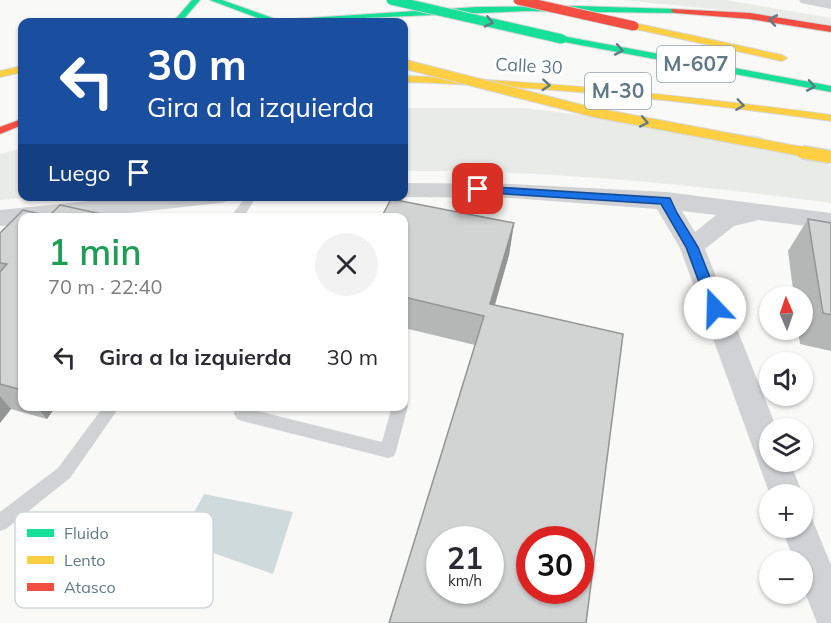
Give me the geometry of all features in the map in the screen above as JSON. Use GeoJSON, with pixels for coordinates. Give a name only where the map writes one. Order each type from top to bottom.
{"type":"FeatureCollection","features":[{"type":"Feature","properties":{"kind":"highway"},"geometry":{"type":"LineString","coordinates":[[180,18],[195,0]]}},
{"type":"Feature","properties":{"kind":"highway"},"geometry":{"type":"LineString","coordinates":[[214,0],[266,18]]}},
{"type":"Feature","properties":{"kind":"highway","name":"M-607"},"geometry":{"type":"LineString","coordinates":[[391,0],[562,39],[831,89]]}},
{"type":"Feature","properties":{"kind":"highway","name":"M-607"},"geometry":{"type":"LineString","coordinates":[[518,0],[796,61]]}},
{"type":"Feature","properties":{"kind":"highway"},"geometry":{"type":"LineString","coordinates":[[326,18],[412,11],[539,8],[688,11],[753,16],[831,29]]}},
{"type":"Feature","properties":{"kind":"highway"},"geometry":{"type":"LineString","coordinates":[[408,65],[592,112],[831,157]]}},
{"type":"Feature","properties":{"kind":"highway"},"geometry":{"type":"LineString","coordinates":[[0,74],[18,70]]}},
{"type":"Feature","properties":{"kind":"highway","name":"Calle 30"},"geometry":{"type":"LineString","coordinates":[[408,79],[607,90],[831,118]]}},
{"type":"Feature","properties":{"kind":"highway"},"geometry":{"type":"LineString","coordinates":[[408,92],[544,98],[679,111],[831,130]]}},
{"type":"Feature","properties":{"kind":"highway"},"geometry":{"type":"LineString","coordinates":[[0,125],[18,123]]}},
{"type":"Feature","properties":{"kind":"highway"},"geometry":{"type":"LineString","coordinates":[[0,131],[18,124]]}},
{"type":"Feature","properties":{"kind":"street"},"geometry":{"type":"LineString","coordinates":[[807,0],[831,4]]}},
{"type":"Feature","properties":{"kind":"street"},"geometry":{"type":"LineString","coordinates":[[408,190],[499,190],[666,200],[831,221]]}},
{"type":"Feature","properties":{"kind":"street"},"geometry":{"type":"LineString","coordinates":[[666,200],[671,214],[692,247],[759,422]]}},
{"type":"Feature","properties":{"kind":"street"},"geometry":{"type":"LineString","coordinates":[[50,213],[170,201]]}},
{"type":"Feature","properties":{"kind":"street"},"geometry":{"type":"LineString","coordinates":[[692,247],[727,219],[762,212]]}},
{"type":"Feature","properties":{"kind":"street"},"geometry":{"type":"LineString","coordinates":[[0,218],[18,216]]}},
{"type":"Feature","properties":{"kind":"street"},"geometry":{"type":"LineString","coordinates":[[803,538],[831,612]]}},
{"type":"Feature","properties":{"kind":"lane"},"geometry":{"type":"LineString","coordinates":[[0,524],[64,472],[109,411]]}},
{"type":"Feature","properties":{"kind":"lane"},"geometry":{"type":"LineString","coordinates":[[242,411],[242,414],[388,451],[399,411]]}},
{"type":"Feature","properties":{"kind":"shaded area"},"geometry":{"type":"Polygon","coordinates":[[[624,0],[726,0],[831,18],[831,25],[732,11],[624,0]]]}},
{"type":"Feature","properties":{"kind":"shaded area"},"geometry":{"type":"Polygon","coordinates":[[[408,108],[523,108],[759,136],[831,166],[831,203],[618,180],[457,171],[408,171],[408,108]]]}},
{"type":"Feature","properties":{"kind":"shaded area"},"geometry":{"type":"Polygon","coordinates":[[[18,149],[18,198],[0,200],[0,154],[18,149]]]}},
{"type":"Feature","properties":{"kind":"shaded area"},"geometry":{"type":"Polygon","coordinates":[[[204,494],[293,512],[273,574],[213,553],[213,512],[194,512],[204,494]]]}},
{"type":"Feature","properties":{"kind":"building"},"geometry":{"type":"Polygon","coordinates":[[[390,201],[401,201],[514,223],[490,304],[623,334],[594,561],[594,526],[516,526],[516,604],[588,604],[586,623],[389,623],[484,316],[408,298],[408,213],[384,213],[390,201]]]}},
{"type":"Feature","properties":{"kind":"building"},"geometry":{"type":"Polygon","coordinates":[[[60,205],[97,213],[52,213],[60,205]]]}},
{"type":"Feature","properties":{"kind":"building"},"geometry":{"type":"Polygon","coordinates":[[[23,210],[36,213],[20,213],[23,210]]]}},
{"type":"Feature","properties":{"kind":"building"},"geometry":{"type":"Polygon","coordinates":[[[18,215],[18,389],[0,384],[0,272],[7,264],[0,263],[0,233],[18,215]]]}},
{"type":"Feature","properties":{"kind":"building"},"geometry":{"type":"Polygon","coordinates":[[[808,219],[831,223],[831,315],[823,313],[808,219]]]}},
{"type":"Feature","properties":{"kind":"traffic: fast"},"geometry":{"type":"LineString","coordinates":[[180,18],[196,0]]}},
{"type":"Feature","properties":{"kind":"traffic: fast"},"geometry":{"type":"LineString","coordinates":[[214,0],[265,18]]}},
{"type":"Feature","properties":{"kind":"traffic: fast"},"geometry":{"type":"LineString","coordinates":[[391,0],[562,39]]}},
{"type":"Feature","properties":{"kind":"traffic: fast"},"geometry":{"type":"LineString","coordinates":[[328,18],[526,8],[675,11]]}},
{"type":"Feature","properties":{"kind":"traffic: fast"},"geometry":{"type":"LineString","coordinates":[[562,39],[831,89]]}},
{"type":"Feature","properties":{"kind":"traffic: slow"},"geometry":{"type":"LineString","coordinates":[[634,26],[782,58]]}},
{"type":"Feature","properties":{"kind":"traffic: slow"},"geometry":{"type":"LineString","coordinates":[[408,65],[592,112],[831,157]]}},
{"type":"Feature","properties":{"kind":"traffic: slow"},"geometry":{"type":"LineString","coordinates":[[0,74],[18,70]]}},
{"type":"Feature","properties":{"kind":"traffic: slow"},"geometry":{"type":"LineString","coordinates":[[408,79],[565,87],[831,118]]}},
{"type":"Feature","properties":{"kind":"traffic: jam"},"geometry":{"type":"LineString","coordinates":[[518,0],[634,26]]}},
{"type":"Feature","properties":{"kind":"traffic: jam"},"geometry":{"type":"LineString","coordinates":[[675,11],[750,16],[831,29]]}},
{"type":"Feature","properties":{"kind":"traffic: jam"},"geometry":{"type":"LineString","coordinates":[[0,131],[18,124]]}},
{"type":"Feature","properties":{"kind":"route"},"geometry":{"type":"LineString","coordinates":[[478,189],[666,200],[671,214],[692,247],[715,308]]}}]}
